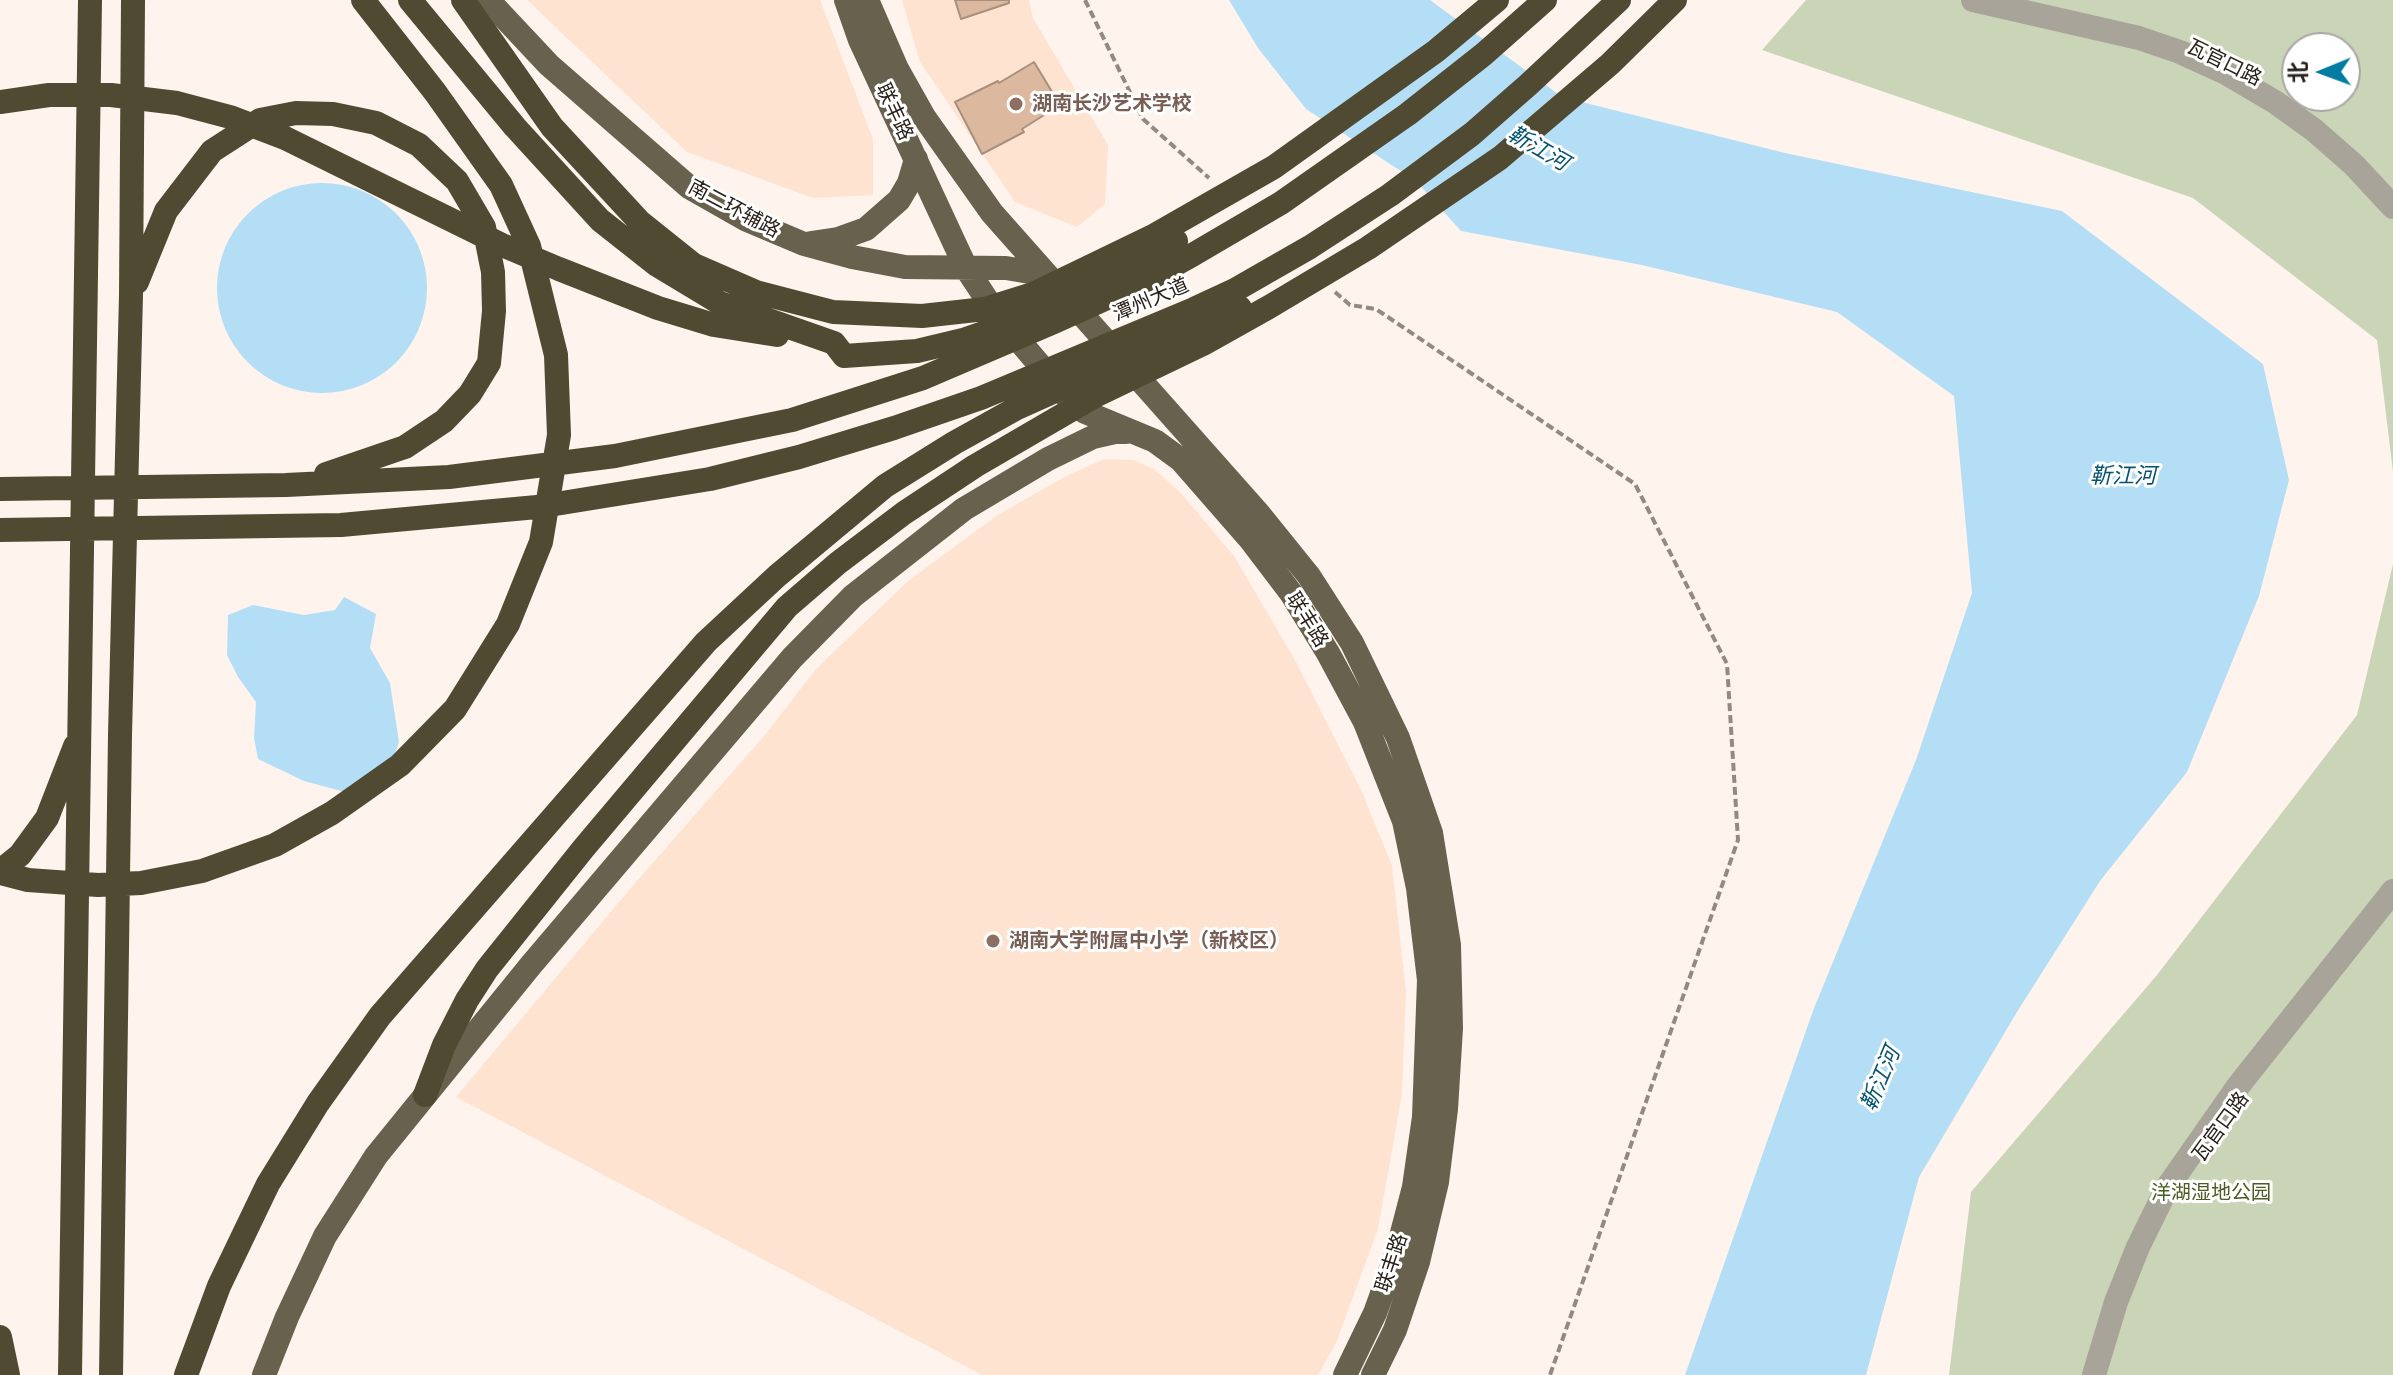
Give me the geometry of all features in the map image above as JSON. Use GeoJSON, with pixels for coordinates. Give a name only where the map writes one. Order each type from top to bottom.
{"type":"FeatureCollection","features":[{"type":"Feature","properties":{"kind":"highway"},"geometry":{"type":"LineString","coordinates":[[70,1375],[90,0]]}},
{"type":"Feature","properties":{"kind":"highway"},"geometry":{"type":"LineString","coordinates":[[111,1375],[120,735],[131,295],[133,0]]}},
{"type":"Feature","properties":{"kind":"highway"},"geometry":{"type":"LineString","coordinates":[[0,872],[28,880],[98,885],[141,883],[202,871],[275,845],[332,813],[400,765],[455,709],[508,624],[541,542],[559,435],[556,355],[529,246],[501,185],[435,92],[363,0]]}},
{"type":"Feature","properties":{"kind":"highway"},"geometry":{"type":"LineString","coordinates":[[410,0],[515,127],[600,220],[657,265],[720,303],[834,343],[844,356],[917,351],[963,340],[1009,324],[1136,264],[1174,242],[1436,51],[1497,0]]}},
{"type":"Feature","properties":{"kind":"highway"},"geometry":{"type":"LineString","coordinates":[[463,0],[552,127],[639,221],[694,265],[756,292],[833,312],[922,316],[985,309],[1033,294],[1155,235],[1274,167]]}},
{"type":"Feature","properties":{"kind":"highway","name":"潭州大道"},"geometry":{"type":"LineString","coordinates":[[286,485],[449,477],[615,456],[792,420],[923,378],[1149,279],[1237,229],[1302,189],[1408,114],[1484,54],[1545,0]]}},
{"type":"Feature","properties":{"kind":"highway","name":"潭州大道"},"geometry":{"type":"LineString","coordinates":[[0,530],[341,525],[537,507],[740,472],[894,428],[981,398],[1235,290],[1347,224],[1433,164],[1528,85],[1619,0]]}},
{"type":"Feature","properties":{"kind":"highway"},"geometry":{"type":"LineString","coordinates":[[425,1095],[444,1045],[487,969],[583,849],[787,607],[904,513],[1022,437],[1097,395],[1203,344],[1331,276],[1500,158],[1610,64],[1675,0]]}},
{"type":"Feature","properties":{"kind":"highway"},"geometry":{"type":"LineString","coordinates":[[0,102],[49,95],[111,95],[177,103],[230,117],[285,138],[502,245],[658,308],[714,325],[834,343]]}},
{"type":"Feature","properties":{"kind":"highway"},"geometry":{"type":"LineString","coordinates":[[0,489],[286,485],[405,447],[444,421],[470,394],[489,363],[494,311],[493,272],[484,227],[457,181],[419,145],[376,123],[333,114],[296,113],[260,120],[212,151],[166,211],[131,295]]}},
{"type":"Feature","properties":{"kind":"highway"},"geometry":{"type":"LineString","coordinates":[[186,1375],[219,1286],[268,1184],[318,1103],[380,1016],[706,642],[777,576],[885,486],[954,443],[1017,408],[1171,337],[1331,276]]}},
{"type":"Feature","properties":{"kind":"highway"},"geometry":{"type":"LineString","coordinates":[[0,872],[20,855],[47,818],[80,733]]}},
{"type":"Feature","properties":{"kind":"highway"},"geometry":{"type":"LineString","coordinates":[[0,1337],[8,1375]]}},
{"type":"Feature","properties":{"kind":"main road","name":"南二环辅路"},"geometry":{"type":"LineString","coordinates":[[488,0],[549,65],[689,187],[747,220],[804,244],[905,267],[1006,268],[1047,275]]}},
{"type":"Feature","properties":{"kind":"main road","name":"联丰路"},"geometry":{"type":"LineString","coordinates":[[846,0],[860,40],[966,268],[997,315],[1068,398],[1085,412],[1155,441],[1181,460],[1250,539],[1291,593],[1365,722],[1407,834],[1418,888],[1429,980],[1424,1117],[1414,1187],[1397,1252],[1375,1313],[1345,1375]]}},
{"type":"Feature","properties":{"kind":"main road","name":"联丰路"},"geometry":{"type":"LineString","coordinates":[[867,0],[897,69],[924,117],[992,213],[1259,514],[1309,576],[1352,643],[1398,738],[1431,833],[1449,945],[1451,1028],[1437,1182],[1418,1262],[1395,1330],[1373,1375]]}},
{"type":"Feature","properties":{"kind":"main road"},"geometry":{"type":"LineString","coordinates":[[804,244],[838,239],[866,229],[899,200],[909,183],[916,159]]}},
{"type":"Feature","properties":{"kind":"main road"},"geometry":{"type":"LineString","coordinates":[[905,267],[932,273],[954,283],[1049,405],[1054,420],[1053,439],[1049,453],[1036,466]]}},
{"type":"Feature","properties":{"kind":"main road"},"geometry":{"type":"LineString","coordinates":[[264,1375],[325,1236],[376,1156],[531,965],[792,658],[853,596],[964,509],[1036,466],[1093,437],[1115,432],[1136,433]]}},
{"type":"Feature","properties":{"kind":"street"},"geometry":{"type":"LineString","coordinates":[[1973,0],[2139,38],[2224,72],[2275,102],[2314,130],[2354,165],[2393,207]]}},
{"type":"Feature","properties":{"kind":"street","name":"瓦官口路"},"geometry":{"type":"LineString","coordinates":[[2020,0],[2121,23],[2180,42],[2231,65],[2289,96],[2393,191]]}},
{"type":"Feature","properties":{"kind":"street"},"geometry":{"type":"LineString","coordinates":[[2094,1375],[2116,1302],[2167,1188],[2239,1085],[2393,891]]}},
{"type":"Feature","properties":{"kind":"street","name":"瓦官口路"},"geometry":{"type":"LineString","coordinates":[[2103,1375],[2143,1258],[2174,1194],[2246,1092],[2393,910]]}},
{"type":"Feature","properties":{"kind":"path"},"geometry":{"type":"LineString","coordinates":[[1085,0],[1143,119],[1212,181]]}},
{"type":"Feature","properties":{"kind":"path"},"geometry":{"type":"LineString","coordinates":[[1331,276],[1350,305],[1376,309],[1635,484],[1727,664],[1738,840],[1550,1375]]}},
{"type":"Feature","properties":{"kind":"shaded area"},"geometry":{"type":"Polygon","coordinates":[[[527,0],[820,0],[873,139],[873,195],[813,198],[687,152],[527,0]]]}},
{"type":"Feature","properties":{"kind":"shaded area","name":"湖南长沙艺术学校"},"geometry":{"type":"Polygon","coordinates":[[[902,0],[1029,0],[1033,18],[1108,145],[1105,204],[1077,227],[1015,202],[920,62],[902,0]]]}},
{"type":"Feature","properties":{"kind":"shaded area","name":"湖南大学附属中小学（新校区）"},"geometry":{"type":"Polygon","coordinates":[[[1105,459],[1134,460],[1154,469],[1182,494],[1234,556],[1295,660],[1362,792],[1392,866],[1406,992],[1402,1094],[1378,1229],[1336,1343],[1318,1375],[982,1375],[456,1097],[629,890],[764,736],[816,669],[908,581],[999,514],[1068,475],[1105,459]]]}},
{"type":"Feature","properties":{"kind":"green space"},"geometry":{"type":"Polygon","coordinates":[[[1806,0],[2393,0],[2393,472],[2377,340],[2193,198],[1762,50],[1806,0]]]}},
{"type":"Feature","properties":{"kind":"green space","name":"洋湖湿地公园"},"geometry":{"type":"Polygon","coordinates":[[[2393,564],[2393,1375],[1949,1375],[1971,1192],[2157,975],[2357,715],[2393,564]]]}},
{"type":"Feature","properties":{"kind":"water","name":"靳江河"},"geometry":{"type":"Polygon","coordinates":[[[1229,0],[1430,0],[1562,97],[1785,153],[2062,211],[2263,364],[2289,480],[2259,596],[2187,772],[2100,881],[2017,1012],[1919,1177],[1866,1375],[1685,1375],[1814,1008],[1916,760],[1972,593],[1954,396],[1837,312],[1642,265],[1461,231],[1416,181],[1306,109],[1258,48],[1229,0]]]}},
{"type":"Feature","properties":{"kind":"water"},"geometry":{"type":"Polygon","coordinates":[[[322,183],[362,191],[396,214],[419,248],[427,288],[419,328],[396,362],[362,385],[322,393],[282,385],[248,362],[225,328],[217,288],[225,248],[248,214],[282,191],[322,183]]]}},
{"type":"Feature","properties":{"kind":"water"},"geometry":{"type":"Polygon","coordinates":[[[344,597],[376,614],[370,648],[390,683],[399,742],[387,775],[349,793],[304,781],[258,759],[254,738],[256,702],[227,655],[228,615],[253,605],[304,615],[335,610],[344,597]]]}},
{"type":"Feature","properties":{"kind":"building"},"geometry":{"type":"Polygon","coordinates":[[[955,0],[1009,0],[1009,3],[961,19],[955,0]]]}},
{"type":"Feature","properties":{"kind":"building"},"geometry":{"type":"Polygon","coordinates":[[[1034,62],[1060,105],[1022,129],[1024,132],[982,154],[955,102],[999,83],[1034,62]]]}},
{"type":"Feature","properties":{"kind":"place","name":"湖南长沙艺术学校"},"geometry":{"type":"Point","coordinates":[1016,104]}},
{"type":"Feature","properties":{"kind":"place","name":"湖南大学附属中小学（新校区）"},"geometry":{"type":"Point","coordinates":[993,941]}}]}
